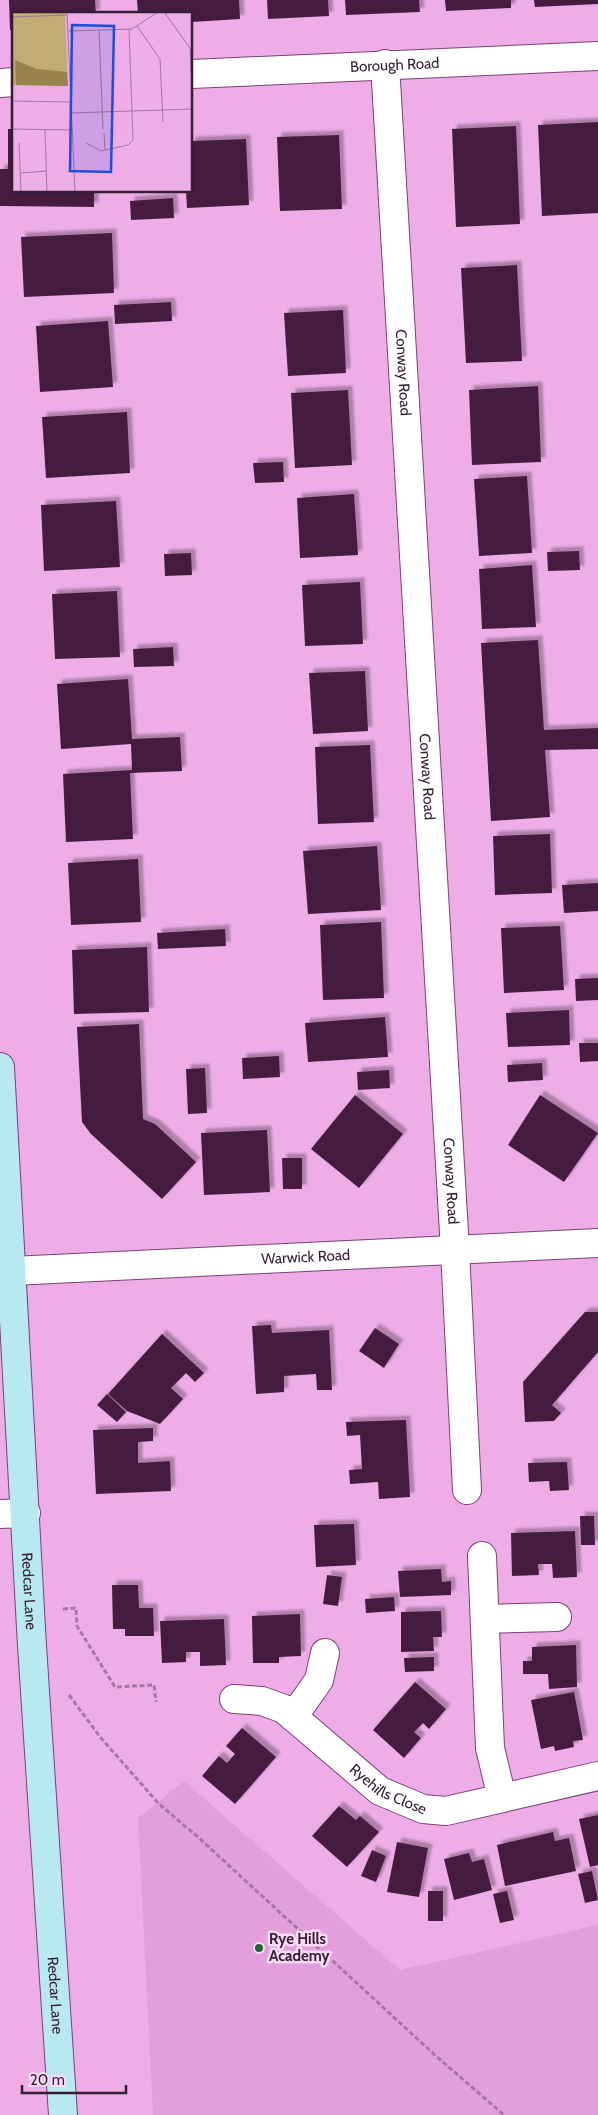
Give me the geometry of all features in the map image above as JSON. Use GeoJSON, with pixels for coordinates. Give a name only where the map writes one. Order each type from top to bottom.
{"type":"FeatureCollection","features":[{"type":"Feature","properties":{"kind":"main road","name":"Redcar Lane"},"geometry":{"type":"LineString","coordinates":[[0,1067],[1,1113],[12,1271],[13,1513],[31,1610],[64,2115]]}},
{"type":"Feature","properties":{"kind":"street","name":"Borough Road"},"geometry":{"type":"LineString","coordinates":[[192,74],[598,56]]}},
{"type":"Feature","properties":{"kind":"street","name":"Conway Road"},"geometry":{"type":"LineString","coordinates":[[384,64],[455,1250],[467,1490]]}},
{"type":"Feature","properties":{"kind":"street","name":"Warwick Road"},"geometry":{"type":"LineString","coordinates":[[12,1271],[598,1243]]}},
{"type":"Feature","properties":{"kind":"street"},"geometry":{"type":"LineString","coordinates":[[482,1556],[490,1748],[502,1798]]}},
{"type":"Feature","properties":{"kind":"street"},"geometry":{"type":"LineString","coordinates":[[484,1619],[557,1617]]}},
{"type":"Feature","properties":{"kind":"street"},"geometry":{"type":"LineString","coordinates":[[293,1717],[319,1680],[325,1653]]}},
{"type":"Feature","properties":{"kind":"street","name":"Ryehills Close"},"geometry":{"type":"LineString","coordinates":[[234,1699],[262,1701],[284,1709],[380,1791],[423,1809],[446,1811],[598,1776]]}},
{"type":"Feature","properties":{"kind":"path"},"geometry":{"type":"LineString","coordinates":[[31,1610],[76,1608],[77,1626],[115,1687],[154,1685],[156,1702]]}},
{"type":"Feature","properties":{"kind":"path"},"geometry":{"type":"LineString","coordinates":[[66,1692],[101,1738],[159,1804],[198,1836],[436,2056],[504,2115]]}},
{"type":"Feature","properties":{"kind":"shaded area","name":"Rye Hills Academy"},"geometry":{"type":"Polygon","coordinates":[[[184,1781],[400,1970],[598,1925],[598,2115],[153,2115],[138,1818],[184,1781]]]}},
{"type":"Feature","properties":{"kind":"building"},"geometry":{"type":"Polygon","coordinates":[[[9,0],[95,0],[96,12],[12,12],[12,30],[10,30],[9,0]]]}},
{"type":"Feature","properties":{"kind":"building"},"geometry":{"type":"Polygon","coordinates":[[[137,0],[239,0],[240,19],[192,22],[192,12],[138,12],[137,0]]]}},
{"type":"Feature","properties":{"kind":"building"},"geometry":{"type":"Polygon","coordinates":[[[267,0],[328,0],[329,16],[268,19],[267,0]]]}},
{"type":"Feature","properties":{"kind":"building"},"geometry":{"type":"Polygon","coordinates":[[[345,0],[419,0],[420,12],[346,15],[345,0]]]}},
{"type":"Feature","properties":{"kind":"building"},"geometry":{"type":"Polygon","coordinates":[[[445,0],[511,0],[511,8],[446,11],[445,0]]]}},
{"type":"Feature","properties":{"kind":"building"},"geometry":{"type":"Polygon","coordinates":[[[534,0],[598,0],[598,4],[535,7],[534,0]]]}},
{"type":"Feature","properties":{"kind":"building"},"geometry":{"type":"Polygon","coordinates":[[[598,122],[598,213],[542,216],[538,125],[598,122]]]}},
{"type":"Feature","properties":{"kind":"building"},"geometry":{"type":"Polygon","coordinates":[[[516,126],[520,224],[456,227],[452,129],[516,126]]]}},
{"type":"Feature","properties":{"kind":"building"},"geometry":{"type":"Polygon","coordinates":[[[8,129],[12,129],[12,192],[94,192],[94,207],[0,206],[0,169],[8,169],[8,129]]]}},
{"type":"Feature","properties":{"kind":"building"},"geometry":{"type":"Polygon","coordinates":[[[339,135],[342,209],[280,211],[277,137],[339,135]]]}},
{"type":"Feature","properties":{"kind":"building"},"geometry":{"type":"Polygon","coordinates":[[[246,139],[249,205],[187,208],[186,192],[192,192],[192,141],[246,139]]]}},
{"type":"Feature","properties":{"kind":"building"},"geometry":{"type":"Polygon","coordinates":[[[173,198],[174,218],[131,220],[130,201],[173,198]]]}},
{"type":"Feature","properties":{"kind":"building"},"geometry":{"type":"Polygon","coordinates":[[[112,233],[114,293],[24,297],[21,237],[112,233]]]}},
{"type":"Feature","properties":{"kind":"building"},"geometry":{"type":"Polygon","coordinates":[[[517,265],[522,361],[466,363],[461,268],[517,265]]]}},
{"type":"Feature","properties":{"kind":"building"},"geometry":{"type":"Polygon","coordinates":[[[171,302],[172,321],[115,324],[114,305],[171,302]]]}},
{"type":"Feature","properties":{"kind":"building"},"geometry":{"type":"Polygon","coordinates":[[[343,310],[346,373],[288,376],[284,313],[343,310]]]}},
{"type":"Feature","properties":{"kind":"building"},"geometry":{"type":"Polygon","coordinates":[[[108,321],[113,387],[40,392],[36,326],[108,321]]]}},
{"type":"Feature","properties":{"kind":"building"},"geometry":{"type":"Polygon","coordinates":[[[538,386],[541,462],[472,465],[469,390],[538,386]]]}},
{"type":"Feature","properties":{"kind":"building"},"geometry":{"type":"Polygon","coordinates":[[[348,390],[352,465],[295,468],[291,393],[348,390]]]}},
{"type":"Feature","properties":{"kind":"building"},"geometry":{"type":"Polygon","coordinates":[[[127,412],[130,473],[46,478],[42,417],[127,412]]]}},
{"type":"Feature","properties":{"kind":"building"},"geometry":{"type":"Polygon","coordinates":[[[283,462],[284,482],[255,483],[253,463],[283,462]]]}},
{"type":"Feature","properties":{"kind":"building"},"geometry":{"type":"Polygon","coordinates":[[[527,476],[532,553],[479,556],[474,479],[527,476]]]}},
{"type":"Feature","properties":{"kind":"building"},"geometry":{"type":"Polygon","coordinates":[[[354,494],[358,555],[300,558],[297,498],[354,494]]]}},
{"type":"Feature","properties":{"kind":"building"},"geometry":{"type":"Polygon","coordinates":[[[116,501],[120,567],[44,571],[41,505],[116,501]]]}},
{"type":"Feature","properties":{"kind":"building"},"geometry":{"type":"Polygon","coordinates":[[[579,551],[580,570],[548,571],[547,552],[579,551]]]}},
{"type":"Feature","properties":{"kind":"building"},"geometry":{"type":"Polygon","coordinates":[[[191,553],[192,575],[165,576],[164,554],[191,553]]]}},
{"type":"Feature","properties":{"kind":"building"},"geometry":{"type":"Polygon","coordinates":[[[532,565],[536,627],[482,629],[479,569],[532,565]]]}},
{"type":"Feature","properties":{"kind":"building"},"geometry":{"type":"Polygon","coordinates":[[[360,582],[363,644],[305,646],[302,585],[360,582]]]}},
{"type":"Feature","properties":{"kind":"building"},"geometry":{"type":"Polygon","coordinates":[[[117,591],[120,657],[55,659],[52,594],[117,591]]]}},
{"type":"Feature","properties":{"kind":"building"},"geometry":{"type":"Polygon","coordinates":[[[538,640],[544,730],[598,728],[598,749],[545,750],[550,817],[491,821],[481,643],[538,640]]]}},
{"type":"Feature","properties":{"kind":"building"},"geometry":{"type":"Polygon","coordinates":[[[173,647],[174,666],[134,667],[133,649],[173,647]]]}},
{"type":"Feature","properties":{"kind":"building"},"geometry":{"type":"Polygon","coordinates":[[[365,671],[368,731],[313,734],[309,673],[365,671]]]}},
{"type":"Feature","properties":{"kind":"building"},"geometry":{"type":"Polygon","coordinates":[[[128,679],[132,739],[180,737],[182,771],[130,773],[133,839],[66,842],[63,774],[132,770],[131,744],[61,749],[57,684],[128,679]]]}},
{"type":"Feature","properties":{"kind":"building"},"geometry":{"type":"Polygon","coordinates":[[[370,745],[374,822],[318,824],[315,747],[370,745]]]}},
{"type":"Feature","properties":{"kind":"building"},"geometry":{"type":"Polygon","coordinates":[[[550,834],[552,893],[495,895],[493,836],[550,834]]]}},
{"type":"Feature","properties":{"kind":"building"},"geometry":{"type":"Polygon","coordinates":[[[377,846],[381,910],[308,914],[303,851],[377,846]]]}},
{"type":"Feature","properties":{"kind":"building"},"geometry":{"type":"Polygon","coordinates":[[[138,859],[141,922],[71,925],[68,863],[138,859]]]}},
{"type":"Feature","properties":{"kind":"building"},"geometry":{"type":"Polygon","coordinates":[[[598,883],[598,911],[564,913],[562,885],[598,883]]]}},
{"type":"Feature","properties":{"kind":"building"},"geometry":{"type":"Polygon","coordinates":[[[381,922],[384,998],[323,1000],[320,925],[381,922]]]}},
{"type":"Feature","properties":{"kind":"building"},"geometry":{"type":"Polygon","coordinates":[[[560,926],[564,990],[504,993],[501,928],[560,926]]]}},
{"type":"Feature","properties":{"kind":"building"},"geometry":{"type":"Polygon","coordinates":[[[225,929],[226,946],[158,949],[157,933],[225,929]]]}},
{"type":"Feature","properties":{"kind":"building"},"geometry":{"type":"Polygon","coordinates":[[[147,947],[149,1012],[74,1014],[72,950],[147,947]]]}},
{"type":"Feature","properties":{"kind":"building"},"geometry":{"type":"Polygon","coordinates":[[[598,978],[598,1000],[576,1001],[575,979],[598,978]]]}},
{"type":"Feature","properties":{"kind":"building"},"geometry":{"type":"Polygon","coordinates":[[[569,1010],[570,1045],[508,1047],[506,1013],[569,1010]]]}},
{"type":"Feature","properties":{"kind":"building"},"geometry":{"type":"Polygon","coordinates":[[[385,1017],[388,1057],[308,1062],[305,1023],[385,1017]]]}},
{"type":"Feature","properties":{"kind":"building"},"geometry":{"type":"Polygon","coordinates":[[[139,1024],[143,1119],[155,1124],[196,1162],[162,1199],[91,1134],[82,1122],[77,1027],[139,1024]]]}},
{"type":"Feature","properties":{"kind":"building"},"geometry":{"type":"Polygon","coordinates":[[[579,1043],[598,1043],[598,1061],[580,1062],[579,1043]]]}},
{"type":"Feature","properties":{"kind":"building"},"geometry":{"type":"Polygon","coordinates":[[[279,1056],[280,1077],[243,1079],[242,1058],[279,1056]]]}},
{"type":"Feature","properties":{"kind":"building"},"geometry":{"type":"Polygon","coordinates":[[[542,1063],[543,1080],[508,1082],[507,1065],[542,1063]]]}},
{"type":"Feature","properties":{"kind":"building"},"geometry":{"type":"Polygon","coordinates":[[[205,1068],[207,1113],[188,1114],[186,1069],[205,1068]]]}},
{"type":"Feature","properties":{"kind":"building"},"geometry":{"type":"Polygon","coordinates":[[[389,1070],[390,1088],[358,1090],[357,1072],[389,1070]]]}},
{"type":"Feature","properties":{"kind":"building"},"geometry":{"type":"Polygon","coordinates":[[[355,1095],[403,1134],[359,1188],[311,1149],[355,1095]]]}},
{"type":"Feature","properties":{"kind":"building"},"geometry":{"type":"Polygon","coordinates":[[[540,1095],[598,1133],[564,1182],[508,1145],[540,1095]]]}},
{"type":"Feature","properties":{"kind":"building"},"geometry":{"type":"Polygon","coordinates":[[[267,1130],[270,1192],[204,1195],[201,1133],[267,1130]]]}},
{"type":"Feature","properties":{"kind":"building"},"geometry":{"type":"Polygon","coordinates":[[[282,1158],[302,1158],[302,1189],[283,1189],[282,1158]]]}},
{"type":"Feature","properties":{"kind":"building"},"geometry":{"type":"Polygon","coordinates":[[[585,1312],[598,1312],[598,1352],[552,1405],[561,1413],[554,1421],[525,1422],[523,1382],[585,1312]]]}},
{"type":"Feature","properties":{"kind":"building"},"geometry":{"type":"Polygon","coordinates":[[[271,1325],[272,1333],[329,1330],[332,1390],[317,1390],[316,1374],[284,1376],[284,1392],[256,1394],[252,1326],[271,1325]]]}},
{"type":"Feature","properties":{"kind":"building"},"geometry":{"type":"Polygon","coordinates":[[[375,1328],[399,1344],[384,1368],[359,1351],[375,1328]]]}},
{"type":"Feature","properties":{"kind":"building"},"geometry":{"type":"Polygon","coordinates":[[[162,1334],[204,1373],[195,1382],[186,1373],[171,1388],[183,1399],[160,1424],[127,1411],[108,1394],[162,1334]]]}},
{"type":"Feature","properties":{"kind":"building"},"geometry":{"type":"Polygon","coordinates":[[[107,1394],[126,1412],[117,1422],[97,1405],[107,1394]]]}},
{"type":"Feature","properties":{"kind":"building"},"geometry":{"type":"Polygon","coordinates":[[[406,1420],[410,1497],[379,1499],[378,1482],[350,1484],[349,1470],[362,1469],[360,1435],[347,1436],[346,1422],[406,1420]]]}},
{"type":"Feature","properties":{"kind":"building"},"geometry":{"type":"Polygon","coordinates":[[[153,1428],[153,1441],[138,1442],[138,1463],[170,1461],[171,1491],[96,1494],[93,1430],[153,1428]]]}},
{"type":"Feature","properties":{"kind":"building"},"geometry":{"type":"Polygon","coordinates":[[[567,1462],[569,1490],[550,1491],[549,1481],[529,1482],[528,1463],[567,1462]]]}},
{"type":"Feature","properties":{"kind":"building"},"geometry":{"type":"Polygon","coordinates":[[[580,1516],[594,1516],[595,1545],[581,1545],[580,1516]]]}},
{"type":"Feature","properties":{"kind":"building"},"geometry":{"type":"Polygon","coordinates":[[[354,1524],[356,1565],[316,1567],[314,1525],[354,1524]]]}},
{"type":"Feature","properties":{"kind":"building"},"geometry":{"type":"Polygon","coordinates":[[[575,1531],[577,1577],[553,1578],[552,1564],[538,1564],[539,1575],[512,1576],[511,1533],[575,1531]]]}},
{"type":"Feature","properties":{"kind":"building"},"geometry":{"type":"Polygon","coordinates":[[[441,1569],[442,1582],[451,1581],[451,1595],[400,1597],[398,1571],[441,1569]]]}},
{"type":"Feature","properties":{"kind":"building"},"geometry":{"type":"Polygon","coordinates":[[[327,1575],[342,1577],[338,1606],[323,1604],[327,1575]]]}},
{"type":"Feature","properties":{"kind":"building"},"geometry":{"type":"Polygon","coordinates":[[[112,1585],[138,1585],[139,1608],[153,1608],[154,1636],[125,1636],[125,1629],[113,1629],[112,1585]]]}},
{"type":"Feature","properties":{"kind":"building"},"geometry":{"type":"Polygon","coordinates":[[[394,1597],[395,1611],[366,1613],[365,1599],[394,1597]]]}},
{"type":"Feature","properties":{"kind":"building"},"geometry":{"type":"Polygon","coordinates":[[[441,1611],[442,1637],[433,1637],[434,1651],[401,1652],[401,1612],[441,1611]]]}},
{"type":"Feature","properties":{"kind":"building"},"geometry":{"type":"Polygon","coordinates":[[[300,1614],[301,1656],[279,1657],[279,1663],[253,1663],[252,1616],[300,1614]]]}},
{"type":"Feature","properties":{"kind":"building"},"geometry":{"type":"Polygon","coordinates":[[[224,1619],[226,1665],[200,1666],[200,1652],[186,1652],[186,1662],[162,1663],[160,1621],[224,1619]]]}},
{"type":"Feature","properties":{"kind":"building"},"geometry":{"type":"Polygon","coordinates":[[[576,1645],[577,1687],[549,1689],[548,1674],[523,1674],[523,1661],[532,1661],[532,1647],[576,1645]]]}},
{"type":"Feature","properties":{"kind":"building"},"geometry":{"type":"Polygon","coordinates":[[[434,1657],[434,1671],[405,1672],[404,1658],[434,1657]]]}},
{"type":"Feature","properties":{"kind":"building"},"geometry":{"type":"Polygon","coordinates":[[[415,1682],[446,1709],[429,1729],[423,1723],[414,1732],[421,1738],[404,1758],[373,1730],[415,1682]]]}},
{"type":"Feature","properties":{"kind":"building"},"geometry":{"type":"Polygon","coordinates":[[[574,1692],[583,1740],[573,1741],[574,1747],[555,1751],[554,1746],[541,1749],[531,1700],[574,1692]]]}},
{"type":"Feature","properties":{"kind":"building"},"geometry":{"type":"Polygon","coordinates":[[[242,1728],[276,1757],[235,1804],[202,1776],[219,1756],[227,1763],[235,1754],[226,1746],[242,1728]]]}},
{"type":"Feature","properties":{"kind":"building"},"geometry":{"type":"Polygon","coordinates":[[[339,1806],[356,1820],[360,1816],[379,1832],[347,1867],[312,1836],[339,1806]]]}},
{"type":"Feature","properties":{"kind":"building"},"geometry":{"type":"Polygon","coordinates":[[[598,1815],[598,1865],[590,1867],[579,1819],[598,1815]]]}},
{"type":"Feature","properties":{"kind":"building"},"geometry":{"type":"Polygon","coordinates":[[[553,1832],[555,1841],[569,1838],[576,1871],[505,1886],[497,1845],[553,1832]]]}},
{"type":"Feature","properties":{"kind":"building"},"geometry":{"type":"Polygon","coordinates":[[[397,1842],[428,1848],[419,1897],[387,1892],[397,1842]]]}},
{"type":"Feature","properties":{"kind":"building"},"geometry":{"type":"Polygon","coordinates":[[[372,1850],[386,1856],[376,1882],[361,1876],[372,1850]]]}},
{"type":"Feature","properties":{"kind":"building"},"geometry":{"type":"Polygon","coordinates":[[[469,1853],[472,1862],[484,1859],[492,1890],[454,1900],[444,1859],[469,1853]]]}},
{"type":"Feature","properties":{"kind":"building"},"geometry":{"type":"Polygon","coordinates":[[[592,1871],[598,1900],[585,1903],[578,1874],[592,1871]]]}},
{"type":"Feature","properties":{"kind":"building"},"geometry":{"type":"Polygon","coordinates":[[[428,1891],[443,1891],[443,1921],[428,1921],[428,1891]]]}},
{"type":"Feature","properties":{"kind":"building"},"geometry":{"type":"Polygon","coordinates":[[[507,1891],[514,1920],[500,1923],[493,1894],[507,1891]]]}},
{"type":"Feature","properties":{"kind":"place","name":"Rye Hills Academy"},"geometry":{"type":"Point","coordinates":[259,1948]}}]}
